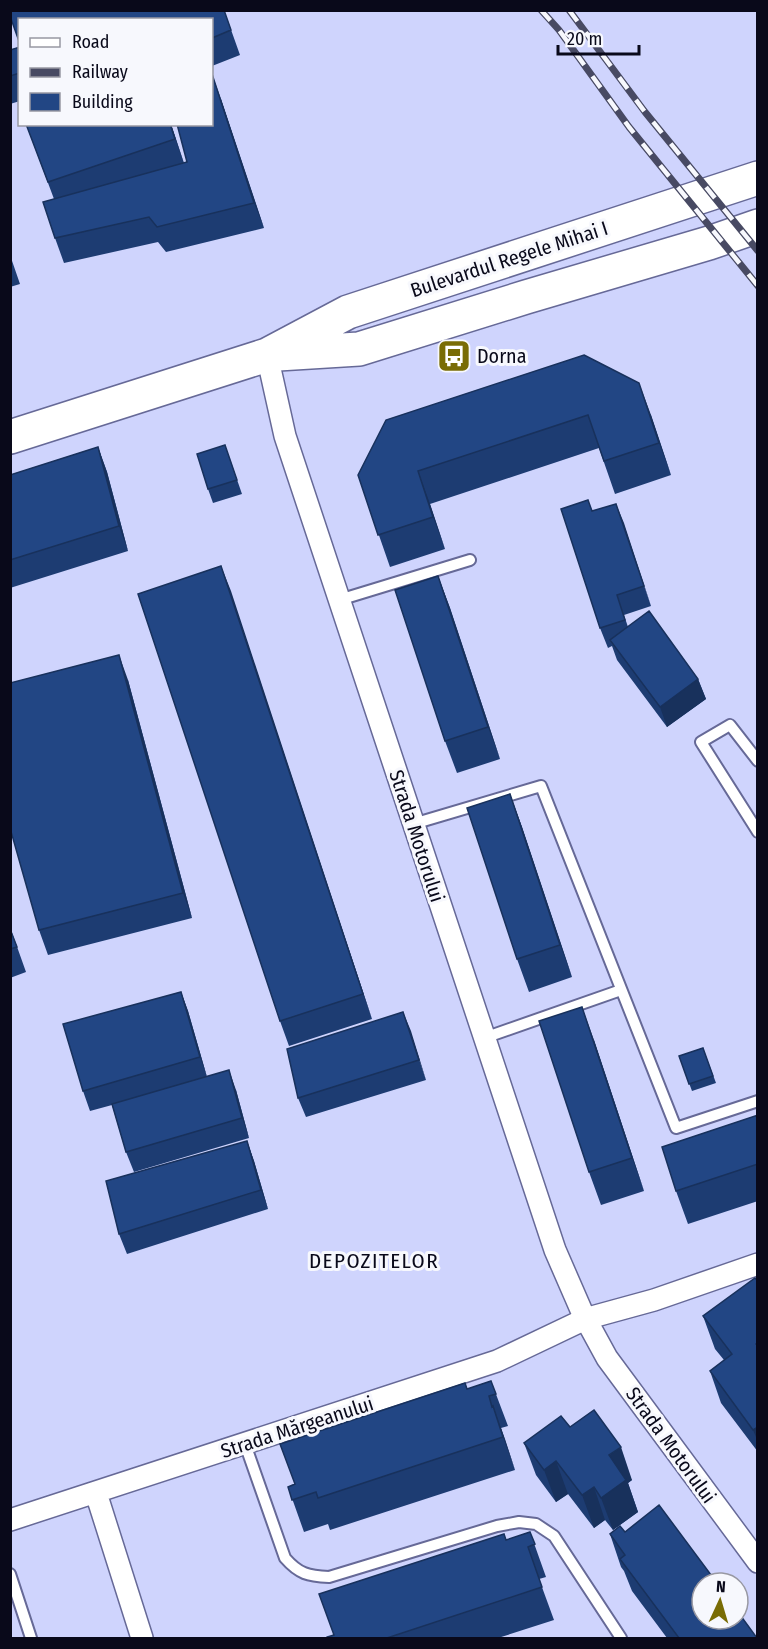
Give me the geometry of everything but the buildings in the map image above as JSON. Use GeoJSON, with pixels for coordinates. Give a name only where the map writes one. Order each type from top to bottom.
{"type":"FeatureCollection","features":[{"type":"Feature","properties":{"kind":"main road","name":"Bulevardul Regele Mihai I"},"geometry":{"type":"LineString","coordinates":[[10,437],[267,355],[348,312],[758,178]]}},
{"type":"Feature","properties":{"kind":"main road","name":"Bulevardul Regele Mihai I"},"geometry":{"type":"LineString","coordinates":[[267,355],[359,349],[709,243],[758,226]]}},
{"type":"Feature","properties":{"kind":"street","name":"Strada Motorului"},"geometry":{"type":"LineString","coordinates":[[267,355],[285,436],[555,1250],[585,1319],[607,1358],[758,1562]]}},
{"type":"Feature","properties":{"kind":"street","name":"Strada Mărgeanului"},"geometry":{"type":"LineString","coordinates":[[10,1520],[496,1361],[585,1319],[654,1300],[758,1264]]}},
{"type":"Feature","properties":{"kind":"street"},"geometry":{"type":"LineString","coordinates":[[96,1493],[142,1638]]}},
{"type":"Feature","properties":{"kind":"lane"},"geometry":{"type":"LineString","coordinates":[[339,600],[470,560]]}},
{"type":"Feature","properties":{"kind":"lane"},"geometry":{"type":"LineString","coordinates":[[758,761],[730,725],[701,742],[758,832]]}},
{"type":"Feature","properties":{"kind":"lane"},"geometry":{"type":"LineString","coordinates":[[413,824],[541,786],[676,1128],[758,1101]]}},
{"type":"Feature","properties":{"kind":"lane"},"geometry":{"type":"LineString","coordinates":[[484,1038],[621,990]]}},
{"type":"Feature","properties":{"kind":"lane"},"geometry":{"type":"LineString","coordinates":[[245,1444],[285,1558],[294,1568],[309,1576],[329,1577],[498,1526],[519,1522],[536,1524],[554,1536],[621,1638]]}},
{"type":"Feature","properties":{"kind":"lane"},"geometry":{"type":"LineString","coordinates":[[10,1574],[31,1638]]}},
{"type":"Feature","properties":{"kind":"railway"},"geometry":{"type":"LineString","coordinates":[[541,10],[559,30],[629,127],[758,286]]}},
{"type":"Feature","properties":{"kind":"railway"},"geometry":{"type":"LineString","coordinates":[[569,10],[645,112],[758,251]]}},
{"type":"Feature","properties":{"kind":"place","name":"Dorna"},"geometry":{"type":"Point","coordinates":[454,356]}},
{"type":"Feature","properties":{"kind":"district","name":"DEPOZITELOR"},"geometry":{"type":"Point","coordinates":[374,1261]}}]}
